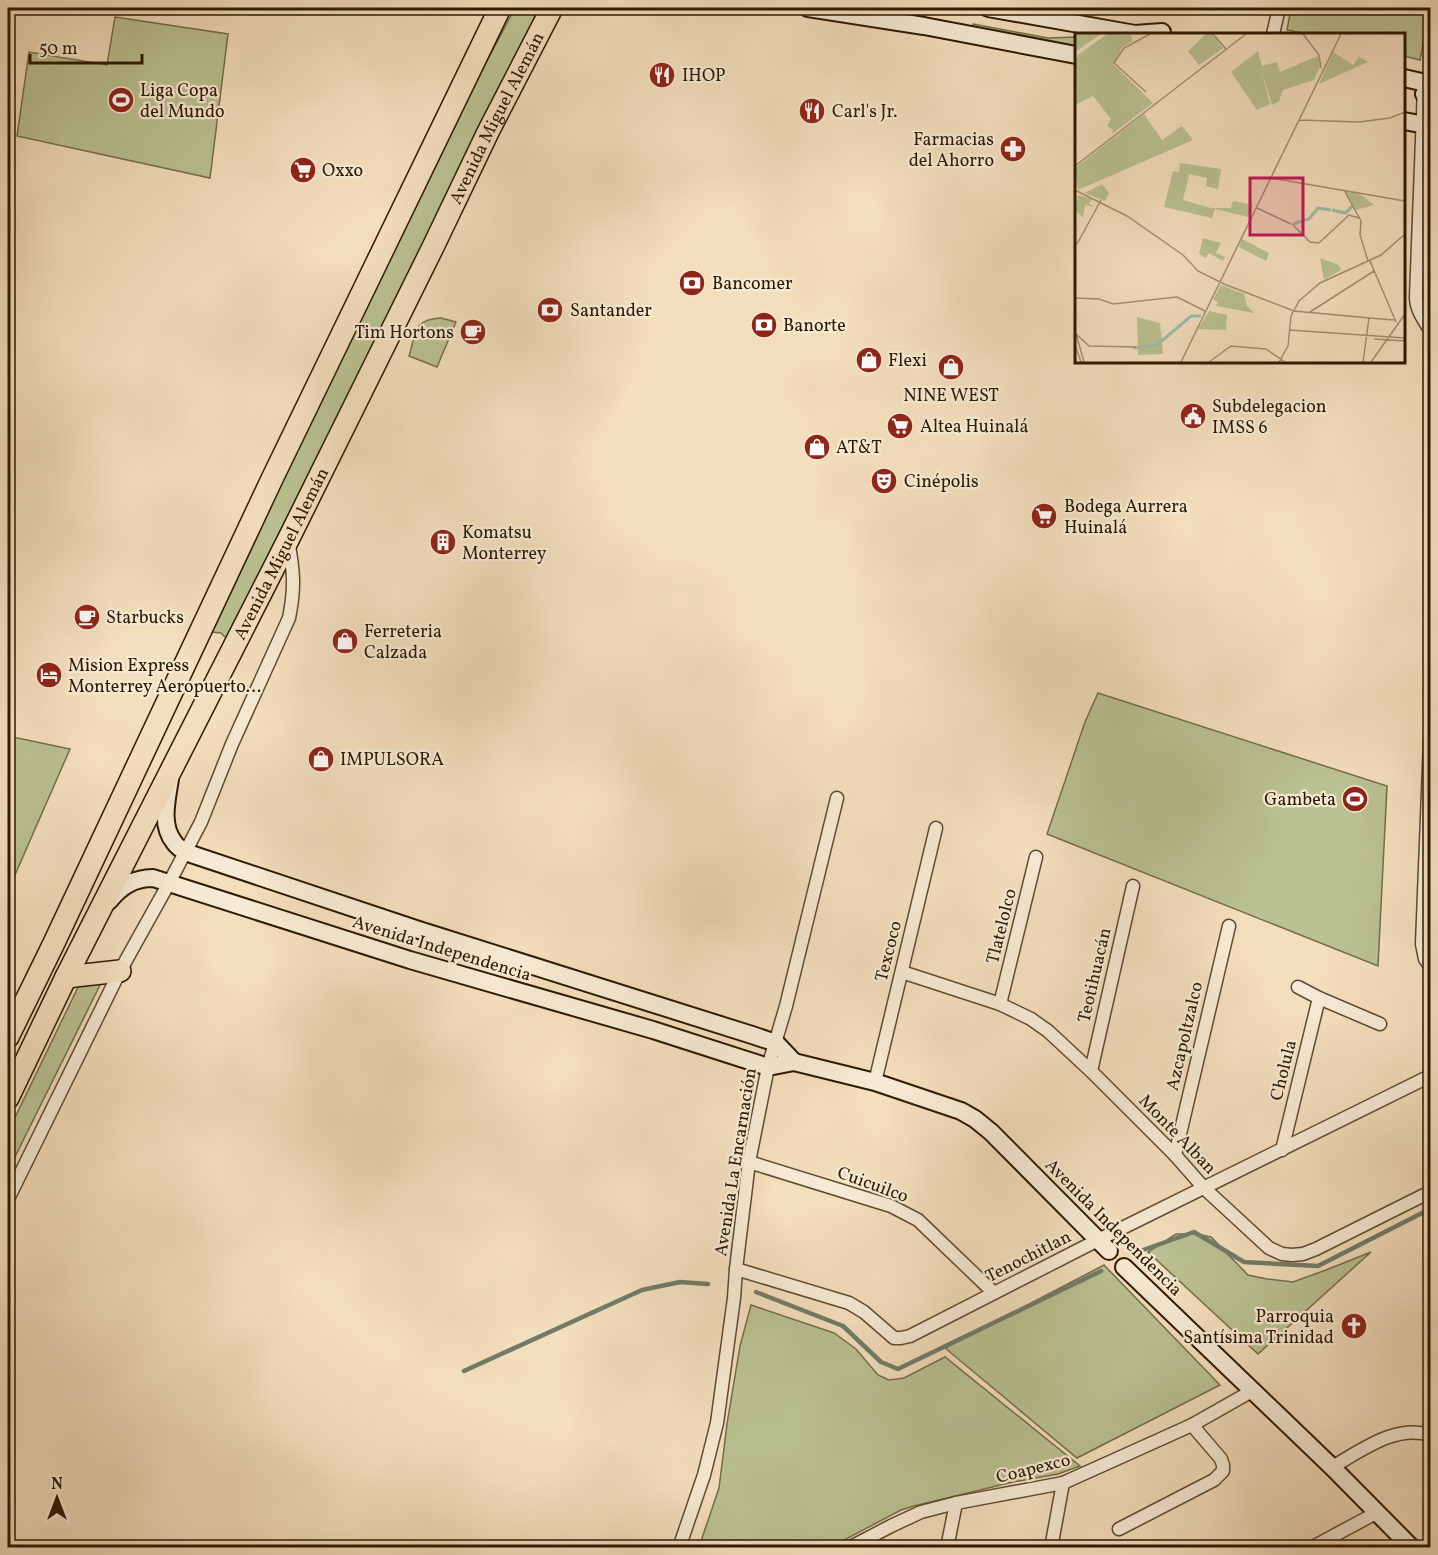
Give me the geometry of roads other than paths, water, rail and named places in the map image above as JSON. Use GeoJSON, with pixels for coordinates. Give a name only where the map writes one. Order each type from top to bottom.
{"type":"FeatureCollection","features":[{"type":"Feature","properties":{"kind":"highway","name":"Avenida Miguel Alemán"},"geometry":{"type":"LineString","coordinates":[[8,1037],[271,481],[500,8]]}},
{"type":"Feature","properties":{"kind":"highway","name":"Avenida Miguel Alemán"},"geometry":{"type":"LineString","coordinates":[[8,1098],[66,977],[288,540],[489,130],[552,8]]}},
{"type":"Feature","properties":{"kind":"highway"},"geometry":{"type":"LineString","coordinates":[[66,977],[120,971]]}},
{"type":"Feature","properties":{"kind":"street"},"geometry":{"type":"LineString","coordinates":[[808,8],[924,26],[1075,55]]}},
{"type":"Feature","properties":{"kind":"street"},"geometry":{"type":"LineString","coordinates":[[866,8],[926,17]]}},
{"type":"Feature","properties":{"kind":"street"},"geometry":{"type":"LineString","coordinates":[[988,8],[1129,33]]}},
{"type":"Feature","properties":{"kind":"street"},"geometry":{"type":"LineString","coordinates":[[1027,8],[1169,33]]}},
{"type":"Feature","properties":{"kind":"street"},"geometry":{"type":"LineString","coordinates":[[1273,33],[1279,8]]}},
{"type":"Feature","properties":{"kind":"street"},"geometry":{"type":"LineString","coordinates":[[1405,78],[1427,89],[1416,305],[1431,330]]}},
{"type":"Feature","properties":{"kind":"street"},"geometry":{"type":"LineString","coordinates":[[1405,110],[1426,121]]}},
{"type":"Feature","properties":{"kind":"street"},"geometry":{"type":"LineString","coordinates":[[1405,121],[1426,121]]}},
{"type":"Feature","properties":{"kind":"street"},"geometry":{"type":"LineString","coordinates":[[8,1199],[120,971],[201,822],[232,744],[289,618],[294,578],[288,540]]}},
{"type":"Feature","properties":{"kind":"street"},"geometry":{"type":"LineString","coordinates":[[1431,741],[1427,908],[1422,944],[1425,959],[1431,966]]}},
{"type":"Feature","properties":{"kind":"street"},"geometry":{"type":"LineString","coordinates":[[172,767],[166,821],[168,833],[174,843],[184,852]]}},
{"type":"Feature","properties":{"kind":"street","name":"Avenida La Encarnación"},"geometry":{"type":"LineString","coordinates":[[679,1548],[704,1475],[717,1423],[749,1162],[768,1067],[837,798]]}},
{"type":"Feature","properties":{"kind":"street","name":"Texcoco"},"geometry":{"type":"LineString","coordinates":[[875,1082],[936,828]]}},
{"type":"Feature","properties":{"kind":"street","name":"Avenida Independencia"},"geometry":{"type":"LineString","coordinates":[[184,852],[419,930],[776,1043],[794,1062]]}},
{"type":"Feature","properties":{"kind":"street","name":"Tlatelolco"},"geometry":{"type":"LineString","coordinates":[[1000,1004],[1036,857]]}},
{"type":"Feature","properties":{"kind":"street","name":"Avenida Independencia"},"geometry":{"type":"LineString","coordinates":[[95,919],[112,897],[130,882],[153,878],[410,960],[653,1030],[768,1067],[794,1062],[875,1082],[961,1112],[975,1119],[991,1132],[1124,1267],[1332,1467],[1412,1548]]}},
{"type":"Feature","properties":{"kind":"street","name":"Teotihuacán"},"geometry":{"type":"LineString","coordinates":[[1091,1071],[1132,886]]}},
{"type":"Feature","properties":{"kind":"street","name":"Azcapoltzalco"},"geometry":{"type":"LineString","coordinates":[[1175,1155],[1229,926]]}},
{"type":"Feature","properties":{"kind":"street","name":"Monte Alban"},"geometry":{"type":"LineString","coordinates":[[902,972],[1000,1004],[1031,1019],[1048,1031],[1175,1155],[1204,1188],[1269,1248],[1282,1254],[1303,1254],[1316,1249],[1431,1192]]}},
{"type":"Feature","properties":{"kind":"street"},"geometry":{"type":"LineString","coordinates":[[1298,987],[1380,1024]]}},
{"type":"Feature","properties":{"kind":"street","name":"Cholula"},"geometry":{"type":"LineString","coordinates":[[1282,1150],[1319,998]]}},
{"type":"Feature","properties":{"kind":"street","name":"Tenochitlan"},"geometry":{"type":"LineString","coordinates":[[736,1274],[849,1303],[864,1312],[894,1338],[910,1336],[994,1293],[1103,1246],[1204,1188],[1431,1076]]}},
{"type":"Feature","properties":{"kind":"street","name":"Cuicuilco"},"geometry":{"type":"LineString","coordinates":[[749,1162],[891,1206],[909,1215],[918,1220],[994,1293]]}},
{"type":"Feature","properties":{"kind":"street","name":"Coapexco"},"geometry":{"type":"LineString","coordinates":[[849,1548],[921,1512],[956,1503],[1063,1483],[1192,1425],[1252,1391]]}},
{"type":"Feature","properties":{"kind":"street"},"geometry":{"type":"LineString","coordinates":[[1119,1529],[1214,1480],[1223,1471],[1221,1460],[1192,1425]]}},
{"type":"Feature","properties":{"kind":"street"},"geometry":{"type":"LineString","coordinates":[[1332,1467],[1383,1438],[1400,1433],[1424,1433],[1431,1436]]}},
{"type":"Feature","properties":{"kind":"street"},"geometry":{"type":"LineString","coordinates":[[1051,1548],[1063,1483]]}},
{"type":"Feature","properties":{"kind":"street"},"geometry":{"type":"LineString","coordinates":[[947,1548],[956,1503]]}},
{"type":"Feature","properties":{"kind":"street"},"geometry":{"type":"LineString","coordinates":[[1311,1548],[1376,1513]]}},
{"type":"Feature","properties":{"kind":"waterway"},"geometry":{"type":"LineString","coordinates":[[1143,1250],[1194,1232],[1244,1262],[1318,1266],[1430,1209]]}},
{"type":"Feature","properties":{"kind":"waterway"},"geometry":{"type":"LineString","coordinates":[[756,1292],[843,1326],[881,1362],[898,1369],[1101,1271]]}},
{"type":"Feature","properties":{"kind":"waterway"},"geometry":{"type":"LineString","coordinates":[[464,1371],[642,1290],[680,1282],[708,1284]]}},
{"type":"Feature","properties":{"kind":"place","name":"IHOP"},"geometry":{"type":"Point","coordinates":[662,75]}},
{"type":"Feature","properties":{"kind":"place","name":"Liga Copa del Mundo"},"geometry":{"type":"Point","coordinates":[121,100]}},
{"type":"Feature","properties":{"kind":"place","name":"Carl's Jr."},"geometry":{"type":"Point","coordinates":[812,111]}},
{"type":"Feature","properties":{"kind":"place","name":"Farmacias del Ahorro"},"geometry":{"type":"Point","coordinates":[1013,149]}},
{"type":"Feature","properties":{"kind":"place","name":"Oxxo"},"geometry":{"type":"Point","coordinates":[303,170]}},
{"type":"Feature","properties":{"kind":"place","name":"Bancomer"},"geometry":{"type":"Point","coordinates":[692,283]}},
{"type":"Feature","properties":{"kind":"place","name":"Santander"},"geometry":{"type":"Point","coordinates":[550,310]}},
{"type":"Feature","properties":{"kind":"place","name":"Banorte"},"geometry":{"type":"Point","coordinates":[764,325]}},
{"type":"Feature","properties":{"kind":"place","name":"Tim Hortons"},"geometry":{"type":"Point","coordinates":[473,332]}},
{"type":"Feature","properties":{"kind":"place","name":"Flexi"},"geometry":{"type":"Point","coordinates":[869,360]}},
{"type":"Feature","properties":{"kind":"place","name":"NINE WEST"},"geometry":{"type":"Point","coordinates":[951,367]}},
{"type":"Feature","properties":{"kind":"place","name":"Subdelegacion IMSS 6"},"geometry":{"type":"Point","coordinates":[1193,416]}},
{"type":"Feature","properties":{"kind":"place","name":"Altea Huinalá"},"geometry":{"type":"Point","coordinates":[900,426]}},
{"type":"Feature","properties":{"kind":"place","name":"AT&T"},"geometry":{"type":"Point","coordinates":[817,447]}},
{"type":"Feature","properties":{"kind":"place","name":"Cinépolis"},"geometry":{"type":"Point","coordinates":[884,481]}},
{"type":"Feature","properties":{"kind":"place","name":"Bodega Aurrera Huinalá"},"geometry":{"type":"Point","coordinates":[1044,516]}},
{"type":"Feature","properties":{"kind":"place","name":"Komatsu Monterrey"},"geometry":{"type":"Point","coordinates":[443,542]}},
{"type":"Feature","properties":{"kind":"place","name":"Starbucks"},"geometry":{"type":"Point","coordinates":[87,617]}},
{"type":"Feature","properties":{"kind":"place","name":"Ferreteria Calzada"},"geometry":{"type":"Point","coordinates":[345,641]}},
{"type":"Feature","properties":{"kind":"place","name":"Mision Express Monterrey Aeropuerto…"},"geometry":{"type":"Point","coordinates":[49,675]}},
{"type":"Feature","properties":{"kind":"place","name":"IMPULSORA"},"geometry":{"type":"Point","coordinates":[321,759]}},
{"type":"Feature","properties":{"kind":"place","name":"Gambeta"},"geometry":{"type":"Point","coordinates":[1355,799]}},
{"type":"Feature","properties":{"kind":"place","name":"Parroquia Santísima Trinidad"},"geometry":{"type":"Point","coordinates":[1354,1326]}}]}
